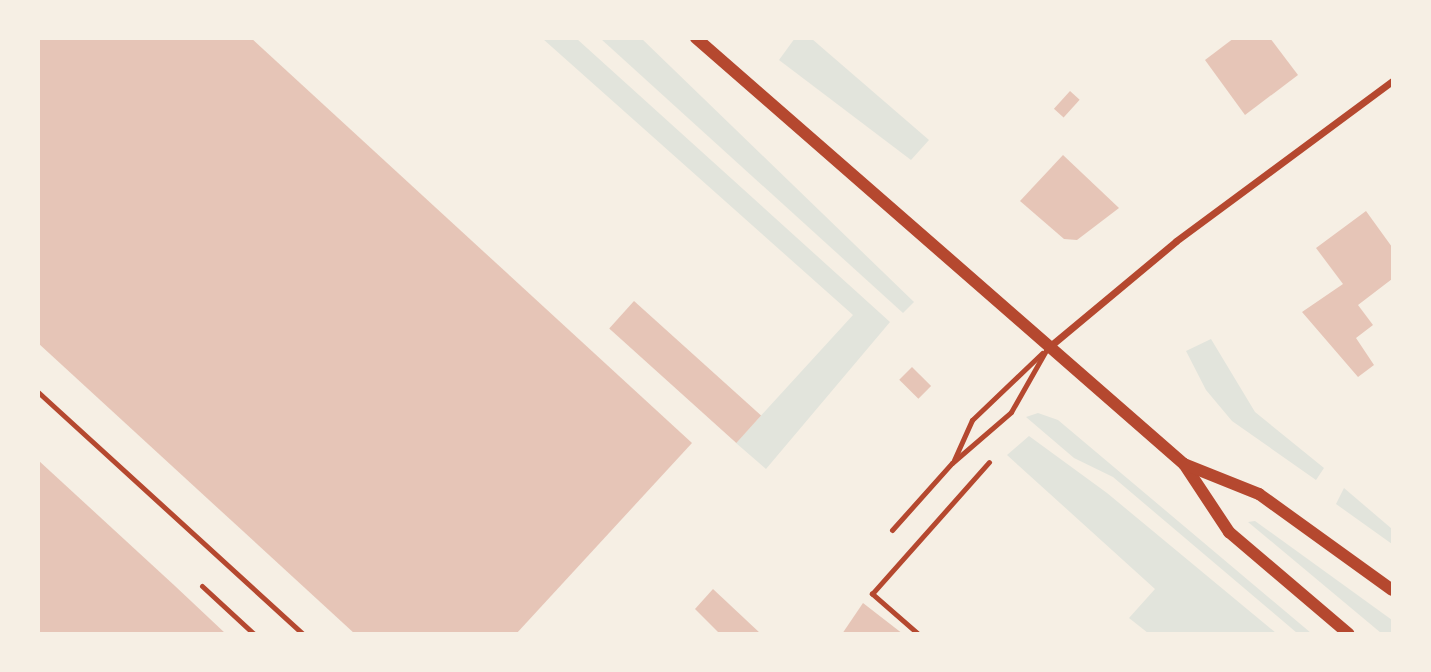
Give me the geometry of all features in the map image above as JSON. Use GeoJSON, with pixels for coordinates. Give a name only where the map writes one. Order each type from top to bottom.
{"type":"FeatureCollection","features":[{"type":"Feature","properties":{"kind":"street"},"geometry":{"type":"LineString","coordinates":[[696,38],[1184,464],[1229,532],[1349,634]]}},
{"type":"Feature","properties":{"kind":"street"},"geometry":{"type":"LineString","coordinates":[[1048,347],[1176,241],[1392,81]]}},
{"type":"Feature","properties":{"kind":"street"},"geometry":{"type":"LineString","coordinates":[[1184,464],[1259,494],[1392,590]]}},
{"type":"Feature","properties":{"kind":"lane"},"geometry":{"type":"LineString","coordinates":[[952,463],[972,420],[1048,347]]}},
{"type":"Feature","properties":{"kind":"lane"},"geometry":{"type":"LineString","coordinates":[[892,530],[952,463],[1010,412],[1048,347]]}},
{"type":"Feature","properties":{"kind":"lane"},"geometry":{"type":"LineString","coordinates":[[38,391],[303,634]]}},
{"type":"Feature","properties":{"kind":"lane"},"geometry":{"type":"LineString","coordinates":[[202,586],[254,634]]}},
{"type":"Feature","properties":{"kind":"path"},"geometry":{"type":"LineString","coordinates":[[918,634],[872,594],[998,452]]}},
{"type":"Feature","properties":{"kind":"shaded area"},"geometry":{"type":"Polygon","coordinates":[[[795,38],[812,39],[929,140],[911,160],[779,60],[795,38]]]}},
{"type":"Feature","properties":{"kind":"shaded area"},"geometry":{"type":"Polygon","coordinates":[[[543,39],[577,39],[890,322],[766,469],[736,443],[853,315],[543,39]]]}},
{"type":"Feature","properties":{"kind":"shaded area"},"geometry":{"type":"Polygon","coordinates":[[[601,39],[642,39],[914,302],[903,313],[601,39]]]}},
{"type":"Feature","properties":{"kind":"shaded area"},"geometry":{"type":"Polygon","coordinates":[[[1211,339],[1255,412],[1324,468],[1316,480],[1232,421],[1206,390],[1186,351],[1211,339]]]}},
{"type":"Feature","properties":{"kind":"shaded area"},"geometry":{"type":"Polygon","coordinates":[[[1038,413],[1058,420],[1311,633],[1297,633],[1113,477],[1074,458],[1026,417],[1038,413]]]}},
{"type":"Feature","properties":{"kind":"shaded area"},"geometry":{"type":"Polygon","coordinates":[[[1029,436],[1107,493],[1276,633],[1148,633],[1129,618],[1155,589],[1007,455],[1029,436]]]}},
{"type":"Feature","properties":{"kind":"shaded area"},"geometry":{"type":"Polygon","coordinates":[[[1344,488],[1392,529],[1392,544],[1336,504],[1344,488]]]}},
{"type":"Feature","properties":{"kind":"shaded area"},"geometry":{"type":"Polygon","coordinates":[[[1255,521],[1392,620],[1392,633],[1381,633],[1248,522],[1255,521]]]}},
{"type":"Feature","properties":{"kind":"building"},"geometry":{"type":"Polygon","coordinates":[[[38,38],[251,38],[692,443],[516,634],[355,634],[38,343],[38,38]]]}},
{"type":"Feature","properties":{"kind":"building"},"geometry":{"type":"Polygon","coordinates":[[[1234,38],[1270,38],[1298,75],[1245,115],[1205,60],[1234,38]]]}},
{"type":"Feature","properties":{"kind":"building"},"geometry":{"type":"Polygon","coordinates":[[[1070,91],[1080,100],[1064,118],[1054,109],[1070,91]]]}},
{"type":"Feature","properties":{"kind":"building"},"geometry":{"type":"Polygon","coordinates":[[[1063,155],[1119,208],[1077,240],[1064,239],[1020,201],[1063,155]]]}},
{"type":"Feature","properties":{"kind":"building"},"geometry":{"type":"Polygon","coordinates":[[[1366,211],[1392,247],[1392,279],[1358,305],[1373,325],[1356,338],[1374,365],[1358,377],[1302,312],[1343,284],[1316,248],[1366,211]]]}},
{"type":"Feature","properties":{"kind":"building"},"geometry":{"type":"Polygon","coordinates":[[[634,301],[761,415],[736,443],[609,328],[634,301]]]}},
{"type":"Feature","properties":{"kind":"building"},"geometry":{"type":"Polygon","coordinates":[[[912,367],[931,386],[918,399],[899,380],[912,367]]]}},
{"type":"Feature","properties":{"kind":"building"},"geometry":{"type":"Polygon","coordinates":[[[38,460],[175,586],[226,634],[38,634],[38,460]]]}},
{"type":"Feature","properties":{"kind":"building"},"geometry":{"type":"Polygon","coordinates":[[[713,589],[761,634],[720,634],[695,609],[713,589]]]}},
{"type":"Feature","properties":{"kind":"building"},"geometry":{"type":"Polygon","coordinates":[[[863,603],[903,634],[842,634],[863,603]]]}}]}
